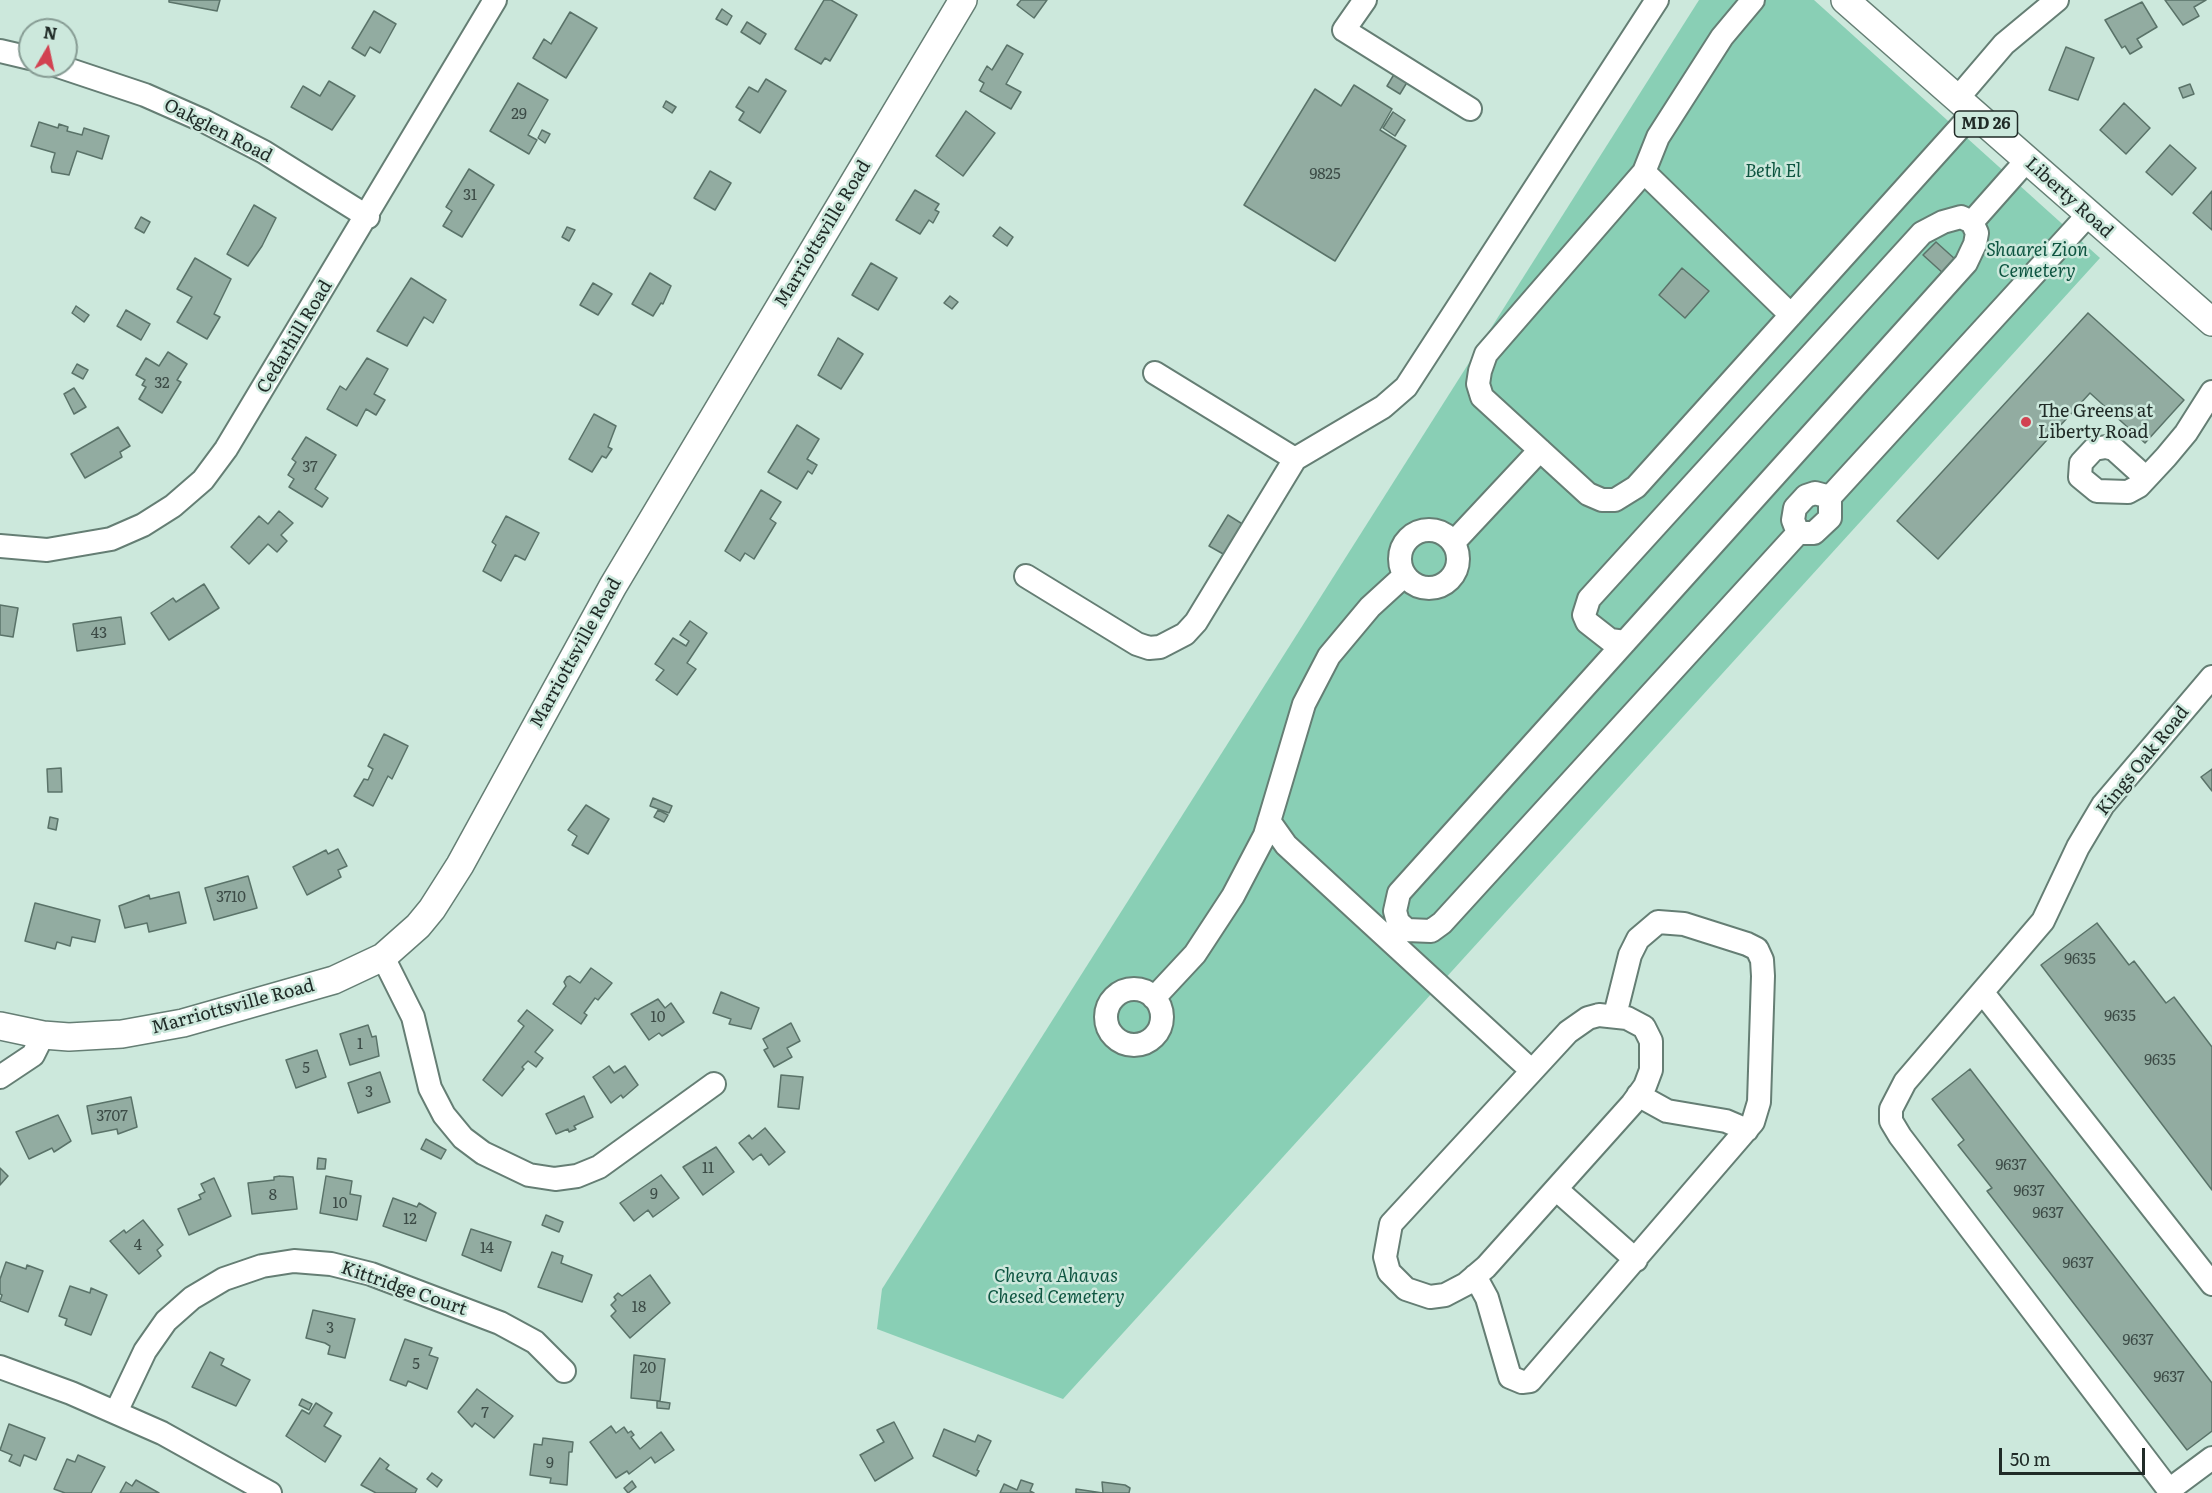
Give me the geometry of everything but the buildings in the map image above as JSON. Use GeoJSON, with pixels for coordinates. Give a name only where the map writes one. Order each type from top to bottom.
{"type":"FeatureCollection","features":[{"type":"Feature","properties":{"kind":"main road","name":"Marriottsville Road"},"geometry":{"type":"LineString","coordinates":[[0,1026],[43,1035],[93,1036],[183,1023],[301,992],[360,969],[383,957],[418,926],[449,883],[613,586],[963,0]]}},
{"type":"Feature","properties":{"kind":"main road","name":"Liberty Road"},"geometry":{"type":"LineString","coordinates":[[1845,0],[2212,322]]}},
{"type":"Feature","properties":{"kind":"street","name":"Cedarhill Road"},"geometry":{"type":"LineString","coordinates":[[0,546],[47,550],[111,539],[143,525],[203,480],[226,449],[368,217],[495,0]]}},
{"type":"Feature","properties":{"kind":"street"},"geometry":{"type":"LineString","coordinates":[[1365,0],[1344,30],[1470,109]]}},
{"type":"Feature","properties":{"kind":"street"},"geometry":{"type":"LineString","coordinates":[[1026,576],[1137,644],[1149,648],[1172,642],[1185,634],[1196,622],[1295,459],[1383,407],[1406,387],[1657,0]]}},
{"type":"Feature","properties":{"kind":"street"},"geometry":{"type":"LineString","coordinates":[[1753,0],[1722,37],[1658,137],[1644,171],[1486,354],[1478,384],[1482,397],[1588,494],[1602,500],[1615,500],[1625,496],[1636,487],[1791,315],[1965,106],[2004,44],[2057,0]]}},
{"type":"Feature","properties":{"kind":"street"},"geometry":{"type":"LineString","coordinates":[[0,51],[18,55]]}},
{"type":"Feature","properties":{"kind":"street","name":"Oakglen Road"},"geometry":{"type":"LineString","coordinates":[[78,73],[145,95],[204,121],[264,152],[368,217]]}},
{"type":"Feature","properties":{"kind":"street"},"geometry":{"type":"LineString","coordinates":[[1972,222],[2026,160]]}},
{"type":"Feature","properties":{"kind":"street"},"geometry":{"type":"LineString","coordinates":[[1644,171],[1791,315]]}},
{"type":"Feature","properties":{"kind":"street"},"geometry":{"type":"LineString","coordinates":[[1798,532],[1815,533],[1830,518],[1830,497],[2088,214]]}},
{"type":"Feature","properties":{"kind":"street"},"geometry":{"type":"LineString","coordinates":[[1395,932],[1395,911],[1399,893],[1625,642],[1966,263],[1975,244],[1977,233],[1972,222],[1960,217],[1943,222],[1922,233],[1588,599],[1584,615],[1587,622],[1610,640],[1625,642]]}},
{"type":"Feature","properties":{"kind":"street"},"geometry":{"type":"LineString","coordinates":[[1155,373],[1295,459]]}},
{"type":"Feature","properties":{"kind":"street"},"geometry":{"type":"LineString","coordinates":[[2145,477],[2186,433],[2212,393]]}},
{"type":"Feature","properties":{"kind":"street"},"geometry":{"type":"LineString","coordinates":[[1453,543],[1540,450]]}},
{"type":"Feature","properties":{"kind":"street"},"geometry":{"type":"LineString","coordinates":[[1798,532],[1794,520],[1795,508],[1806,496],[1815,493],[1830,497]]}},
{"type":"Feature","properties":{"kind":"street"},"geometry":{"type":"LineString","coordinates":[[1429,530],[1439,532],[1453,543],[1458,554],[1458,564],[1448,582],[1429,588],[1419,586],[1405,575],[1400,555],[1411,537],[1429,530]]}},
{"type":"Feature","properties":{"kind":"street"},"geometry":{"type":"LineString","coordinates":[[1395,932],[1431,931],[1442,923],[1798,532]]}},
{"type":"Feature","properties":{"kind":"street"},"geometry":{"type":"LineString","coordinates":[[1154,998],[1195,954],[1233,896],[1265,835],[1304,704],[1329,656],[1348,630],[1405,575]]}},
{"type":"Feature","properties":{"kind":"street","name":"Kings Oak Road"},"geometry":{"type":"LineString","coordinates":[[2212,677],[2103,806],[2078,847],[2043,921],[1905,1082],[1894,1099],[1891,1121],[2169,1490],[2212,1458]]}},
{"type":"Feature","properties":{"kind":"street"},"geometry":{"type":"LineString","coordinates":[[1269,821],[1286,845],[1395,932],[1532,1071]]}},
{"type":"Feature","properties":{"kind":"street"},"geometry":{"type":"LineString","coordinates":[[1476,1276],[1487,1298],[1510,1377],[1522,1382],[1534,1378],[1753,1122],[1759,1102],[1763,976],[1762,960],[1757,949],[1684,924],[1658,922],[1638,939],[1630,955],[1615,1015]]}},
{"type":"Feature","properties":{"kind":"street"},"geometry":{"type":"LineString","coordinates":[[383,957],[413,1017],[430,1088],[444,1115],[463,1138],[483,1153],[529,1175],[555,1179],[577,1176],[599,1167],[714,1084]]}},
{"type":"Feature","properties":{"kind":"street"},"geometry":{"type":"LineString","coordinates":[[1983,993],[2212,1284]]}},
{"type":"Feature","properties":{"kind":"street"},"geometry":{"type":"LineString","coordinates":[[1615,1015],[1644,1027],[1651,1041],[1651,1070],[1638,1095],[1476,1276],[1445,1295],[1430,1297],[1418,1295],[1406,1289],[1389,1272],[1385,1257],[1386,1239],[1391,1224],[1568,1032],[1587,1018],[1615,1015]]}},
{"type":"Feature","properties":{"kind":"street"},"geometry":{"type":"LineString","coordinates":[[0,1077],[33,1056],[43,1035]]}},
{"type":"Feature","properties":{"kind":"street"},"geometry":{"type":"LineString","coordinates":[[1638,1095],[1666,1111],[1726,1121],[1747,1130]]}},
{"type":"Feature","properties":{"kind":"street"},"geometry":{"type":"LineString","coordinates":[[1556,1189],[1636,1260]]}},
{"type":"Feature","properties":{"kind":"street","name":"Kittridge Court"},"geometry":{"type":"LineString","coordinates":[[116,1412],[155,1336],[166,1321],[192,1298],[224,1279],[262,1266],[294,1261],[332,1264],[371,1274],[500,1323],[535,1342],[564,1371]]}},
{"type":"Feature","properties":{"kind":"street"},"geometry":{"type":"LineString","coordinates":[[0,1367],[116,1412],[206,1455],[270,1493]]}},
{"type":"Feature","properties":{"kind":"green space"},"geometry":{"type":"Polygon","coordinates":[[[1699,0],[1814,0],[2100,258],[1063,1399],[877,1329],[882,1289],[1699,0]]]}},
{"type":"Feature","properties":{"kind":"place","name":"The Greens at Liberty Road"},"geometry":{"type":"Point","coordinates":[2026,422]}},
{"type":"Feature","properties":{"kind":"park label","name":"Beth El"},"geometry":{"type":"Point","coordinates":[1773,172]}},
{"type":"Feature","properties":{"kind":"park label","name":"Shaarei Zion Cemetery"},"geometry":{"type":"Point","coordinates":[2037,261]}},
{"type":"Feature","properties":{"kind":"park label","name":"Chevra Ahavas Chesed Cemetery"},"geometry":{"type":"Point","coordinates":[1056,1287]}}]}
